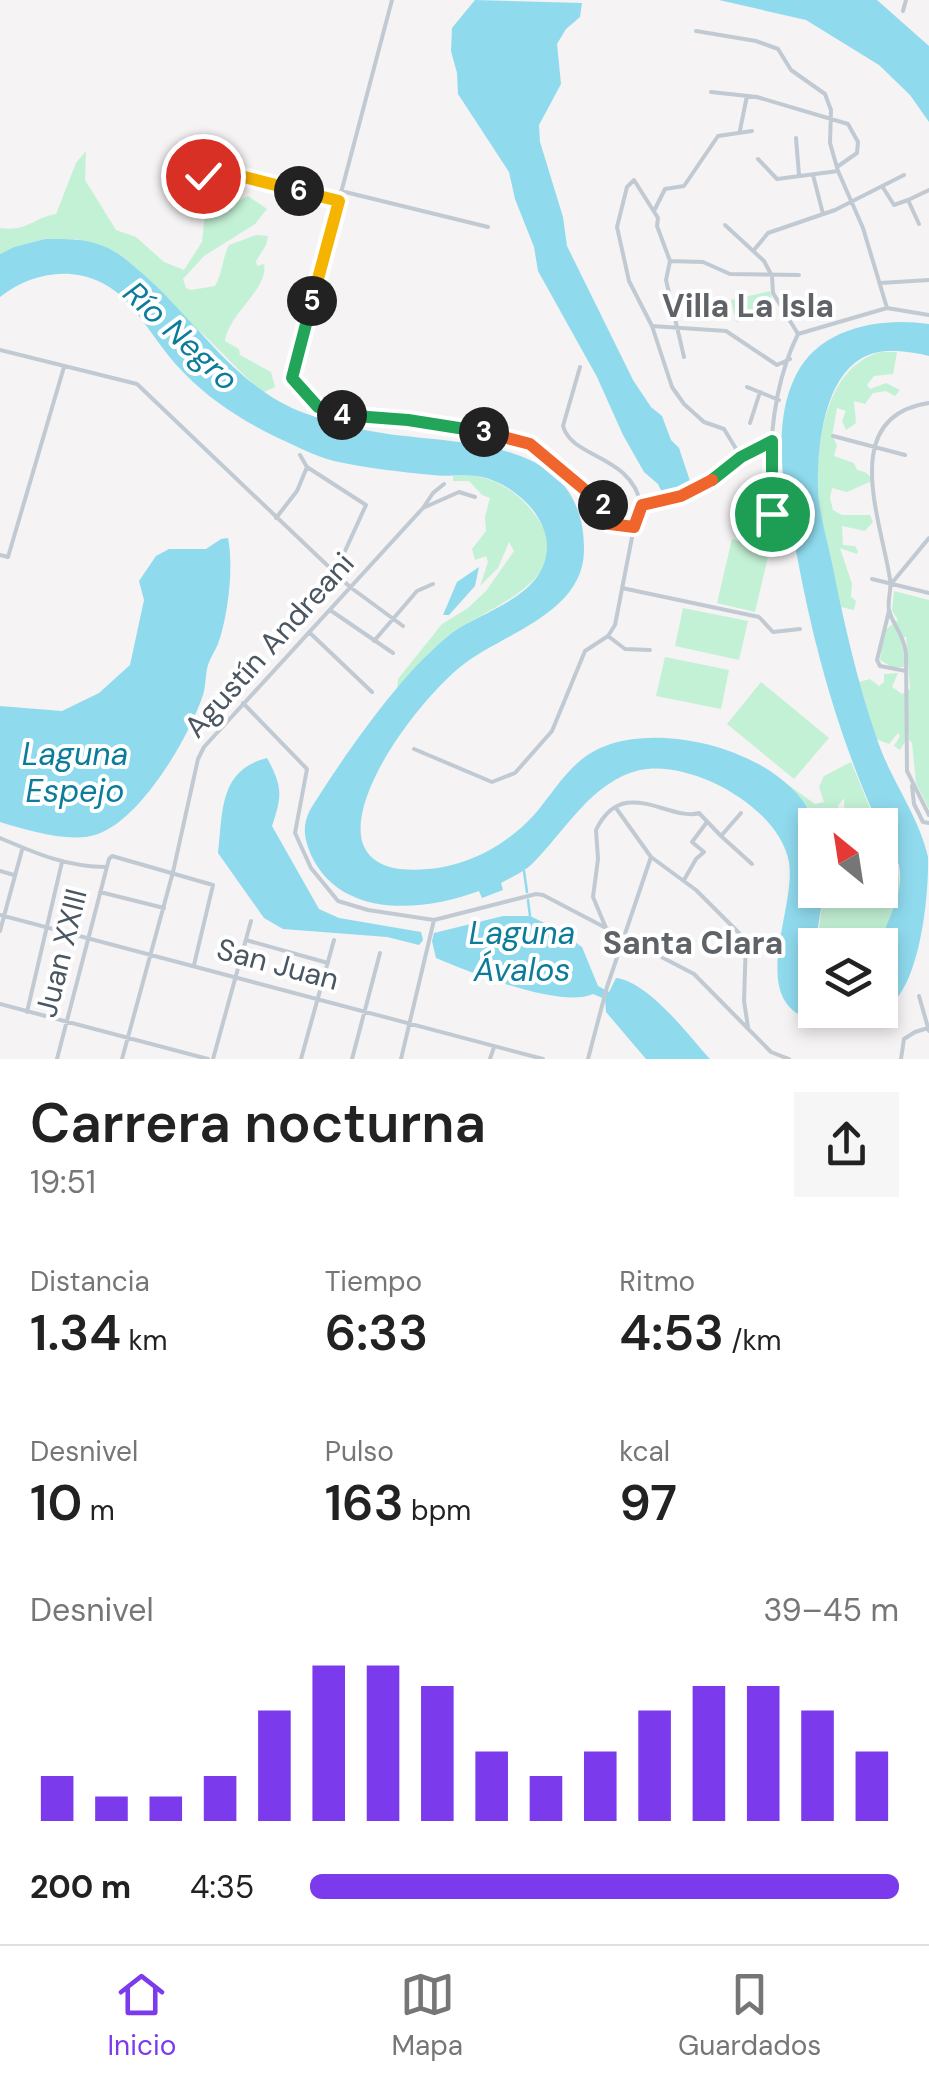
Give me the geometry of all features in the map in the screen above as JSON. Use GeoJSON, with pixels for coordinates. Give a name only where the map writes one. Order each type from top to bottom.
{"type":"FeatureCollection","features":[{"type":"Feature","properties":{"kind":"street"},"geometry":{"type":"LineString","coordinates":[[392,0],[292,378],[318,407],[340,415],[408,420],[517,438],[530,444],[603,504],[610,524],[634,527]]}},
{"type":"Feature","properties":{"kind":"street"},"geometry":{"type":"LineString","coordinates":[[903,11],[906,0]]}},
{"type":"Feature","properties":{"kind":"street"},"geometry":{"type":"LineString","coordinates":[[696,31],[756,41],[778,49],[791,70],[825,94],[831,110],[830,143],[837,169],[886,308]]}},
{"type":"Feature","properties":{"kind":"street"},"geometry":{"type":"LineString","coordinates":[[710,92],[748,96],[848,124],[858,142],[857,153],[837,169],[812,174],[777,179],[758,159]]}},
{"type":"Feature","properties":{"kind":"street"},"geometry":{"type":"LineString","coordinates":[[740,131],[748,96]]}},
{"type":"Feature","properties":{"kind":"street"},"geometry":{"type":"LineString","coordinates":[[655,210],[666,188],[684,186],[713,141],[752,131]]}},
{"type":"Feature","properties":{"kind":"street"},"geometry":{"type":"LineString","coordinates":[[796,138],[800,175]]}},
{"type":"Feature","properties":{"kind":"street"},"geometry":{"type":"LineString","coordinates":[[195,205],[203,176],[213,169],[339,201]]}},
{"type":"Feature","properties":{"kind":"street"},"geometry":{"type":"LineString","coordinates":[[812,174],[824,214]]}},
{"type":"Feature","properties":{"kind":"street"},"geometry":{"type":"LineString","coordinates":[[754,250],[768,233],[824,214],[904,175]]}},
{"type":"Feature","properties":{"kind":"street"},"geometry":{"type":"LineString","coordinates":[[684,357],[666,280],[670,262],[655,210],[634,180],[628,187],[616,236],[628,281],[652,326],[672,387],[704,422],[724,430],[741,457]]}},
{"type":"Feature","properties":{"kind":"street"},"geometry":{"type":"LineString","coordinates":[[882,186],[894,205],[929,190]]}},
{"type":"Feature","properties":{"kind":"street"},"geometry":{"type":"LineString","coordinates":[[341,191],[488,228]]}},
{"type":"Feature","properties":{"kind":"street"},"geometry":{"type":"LineString","coordinates":[[908,200],[919,224]]}},
{"type":"Feature","properties":{"kind":"street"},"geometry":{"type":"LineString","coordinates":[[725,225],[754,250],[772,276],[773,293],[798,334],[772,441],[776,546]]}},
{"type":"Feature","properties":{"kind":"street"},"geometry":{"type":"LineString","coordinates":[[670,262],[703,262],[730,274],[799,276]]}},
{"type":"Feature","properties":{"kind":"street"},"geometry":{"type":"LineString","coordinates":[[880,283],[929,280]]}},
{"type":"Feature","properties":{"kind":"street"},"geometry":{"type":"LineString","coordinates":[[798,334],[886,308],[929,315]]}},
{"type":"Feature","properties":{"kind":"street"},"geometry":{"type":"LineString","coordinates":[[652,326],[726,330],[777,365],[790,359]]}},
{"type":"Feature","properties":{"kind":"street"},"geometry":{"type":"LineString","coordinates":[[0,350],[137,384],[350,587],[402,626]]}},
{"type":"Feature","properties":{"kind":"street"},"geometry":{"type":"LineString","coordinates":[[414,749],[492,782],[516,773],[552,730],[585,651],[608,636],[615,624],[642,505],[620,468],[564,433],[580,366]]}},
{"type":"Feature","properties":{"kind":"street"},"geometry":{"type":"LineString","coordinates":[[0,555],[8,557],[64,367]]}},
{"type":"Feature","properties":{"kind":"street"},"geometry":{"type":"LineString","coordinates":[[746,387],[779,400]]}},
{"type":"Feature","properties":{"kind":"street"},"geometry":{"type":"LineString","coordinates":[[750,423],[760,392]]}},
{"type":"Feature","properties":{"kind":"street"},"geometry":{"type":"LineString","coordinates":[[906,671],[880,666],[877,660],[889,612],[891,584],[873,498],[875,446],[879,430],[893,416],[929,403]]}},
{"type":"Feature","properties":{"kind":"street"},"geometry":{"type":"LineString","coordinates":[[833,436],[905,455]]}},
{"type":"Feature","properties":{"kind":"street"},"geometry":{"type":"LineString","coordinates":[[642,505],[660,503],[706,484],[741,457],[772,441]]}},
{"type":"Feature","properties":{"kind":"street"},"geometry":{"type":"LineString","coordinates":[[300,455],[307,466],[364,500],[366,508],[336,574]]}},
{"type":"Feature","properties":{"kind":"street"},"geometry":{"type":"LineString","coordinates":[[276,518],[297,491],[307,466]]}},
{"type":"Feature","properties":{"kind":"street","name":"Agustín Andreani"},"geometry":{"type":"LineString","coordinates":[[122,1059],[164,908],[198,759],[213,734],[444,484]]}},
{"type":"Feature","properties":{"kind":"street"},"geometry":{"type":"LineString","coordinates":[[423,508],[460,492],[476,497]]}},
{"type":"Feature","properties":{"kind":"street"},"geometry":{"type":"LineString","coordinates":[[891,584],[929,538]]}},
{"type":"Feature","properties":{"kind":"street"},"geometry":{"type":"LineString","coordinates":[[872,579],[929,592]]}},
{"type":"Feature","properties":{"kind":"street"},"geometry":{"type":"LineString","coordinates":[[374,642],[417,591],[434,584]]}},
{"type":"Feature","properties":{"kind":"street"},"geometry":{"type":"LineString","coordinates":[[622,588],[759,617],[773,632],[800,629]]}},
{"type":"Feature","properties":{"kind":"street"},"geometry":{"type":"LineString","coordinates":[[330,610],[393,653]]}},
{"type":"Feature","properties":{"kind":"street"},"geometry":{"type":"LineString","coordinates":[[889,612],[904,634],[907,770],[929,815]]}},
{"type":"Feature","properties":{"kind":"street"},"geometry":{"type":"LineString","coordinates":[[309,632],[372,692]]}},
{"type":"Feature","properties":{"kind":"street"},"geometry":{"type":"LineString","coordinates":[[608,636],[625,649],[650,650]]}},
{"type":"Feature","properties":{"kind":"street"},"geometry":{"type":"LineString","coordinates":[[242,703],[307,769],[296,832],[304,855],[338,900],[368,910],[434,920],[536,894],[548,897],[694,974],[772,1052],[789,1059]]}},
{"type":"Feature","properties":{"kind":"street"},"geometry":{"type":"LineString","coordinates":[[912,782],[914,804],[926,823]]}},
{"type":"Feature","properties":{"kind":"street"},"geometry":{"type":"LineString","coordinates":[[606,929],[593,897],[598,859],[596,830],[616,808],[648,801],[690,816],[699,813],[752,864]]}},
{"type":"Feature","properties":{"kind":"street"},"geometry":{"type":"LineString","coordinates":[[616,808],[651,857],[684,880],[746,940],[744,1001],[748,1027]]}},
{"type":"Feature","properties":{"kind":"street"},"geometry":{"type":"LineString","coordinates":[[721,836],[741,813]]}},
{"type":"Feature","properties":{"kind":"street"},"geometry":{"type":"LineString","coordinates":[[684,880],[704,852],[692,842],[707,822]]}},
{"type":"Feature","properties":{"kind":"street"},"geometry":{"type":"LineString","coordinates":[[0,838],[22,850],[62,862],[106,867]]}},
{"type":"Feature","properties":{"kind":"street"},"geometry":{"type":"LineString","coordinates":[[0,931],[22,850]]}},
{"type":"Feature","properties":{"kind":"street","name":"Juan XXIII"},"geometry":{"type":"LineString","coordinates":[[57,1059],[108,859],[112,856],[173,872]]}},
{"type":"Feature","properties":{"kind":"street"},"geometry":{"type":"LineString","coordinates":[[588,1059],[602,1002],[651,857]]}},
{"type":"Feature","properties":{"kind":"street"},"geometry":{"type":"LineString","coordinates":[[28,1012],[62,862]]}},
{"type":"Feature","properties":{"kind":"street"},"geometry":{"type":"LineString","coordinates":[[0,871],[14,875]]}},
{"type":"Feature","properties":{"kind":"street"},"geometry":{"type":"LineString","coordinates":[[173,872],[178,877],[213,885],[194,965]]}},
{"type":"Feature","properties":{"kind":"street"},"geometry":{"type":"LineString","coordinates":[[99,892],[164,908]]}},
{"type":"Feature","properties":{"kind":"street","name":"San Juan"},"geometry":{"type":"LineString","coordinates":[[2,916],[543,1059]]}},
{"type":"Feature","properties":{"kind":"street"},"geometry":{"type":"LineString","coordinates":[[401,1059],[434,920]]}},
{"type":"Feature","properties":{"kind":"street"},"geometry":{"type":"LineString","coordinates":[[0,1004],[210,1059],[251,921]]}},
{"type":"Feature","properties":{"kind":"street"},"geometry":{"type":"LineString","coordinates":[[246,940],[328,963]]}},
{"type":"Feature","properties":{"kind":"street"},"geometry":{"type":"LineString","coordinates":[[301,1059],[334,940]]}},
{"type":"Feature","properties":{"kind":"street"},"geometry":{"type":"LineString","coordinates":[[352,1059],[380,953]]}},
{"type":"Feature","properties":{"kind":"street"},"geometry":{"type":"LineString","coordinates":[[901,1059],[904,1039],[914,1032],[929,1030],[919,996]]}},
{"type":"Feature","properties":{"kind":"street"},"geometry":{"type":"LineString","coordinates":[[490,1059],[494,1048]]}},
{"type":"Feature","properties":{"kind":"street"},"geometry":{"type":"LineString","coordinates":[[769,1059],[772,1052]]}},
{"type":"Feature","properties":{"kind":"green space"},"geometry":{"type":"Polygon","coordinates":[[[86,151],[85,180],[116,230],[136,237],[164,262],[184,270],[202,242],[206,202],[218,194],[240,200],[248,196],[267,209],[255,224],[204,256],[183,279],[191,290],[215,286],[229,245],[256,235],[268,236],[256,261],[257,266],[264,264],[261,282],[233,320],[225,341],[239,349],[240,355],[271,372],[275,387],[262,393],[205,336],[78,239],[45,239],[0,254],[0,228],[17,228],[56,214],[76,163],[86,151]]]}},
{"type":"Feature","properties":{"kind":"green space"},"geometry":{"type":"Polygon","coordinates":[[[770,291],[775,312],[736,322],[731,300],[770,291]]]}},
{"type":"Feature","properties":{"kind":"green space"},"geometry":{"type":"Polygon","coordinates":[[[881,352],[897,352],[893,374],[874,376],[867,385],[870,389],[886,383],[900,390],[895,396],[886,391],[873,393],[865,404],[854,401],[856,423],[846,430],[842,421],[846,411],[837,408],[832,436],[837,445],[834,456],[854,463],[857,470],[874,480],[847,492],[832,488],[830,498],[833,510],[842,515],[870,515],[873,522],[865,531],[842,526],[843,545],[855,546],[858,551],[857,554],[840,548],[852,584],[851,597],[856,601],[854,610],[841,607],[824,534],[818,491],[819,451],[836,389],[862,360],[881,352]]]}},
{"type":"Feature","properties":{"kind":"green space"},"geometry":{"type":"Polygon","coordinates":[[[473,475],[508,489],[530,508],[547,537],[548,556],[527,586],[440,643],[397,690],[398,679],[442,624],[486,591],[514,551],[509,542],[498,568],[480,586],[488,562],[486,556],[475,560],[472,549],[486,531],[490,498],[469,481],[453,481],[453,476],[473,475]]]}},
{"type":"Feature","properties":{"kind":"green space"},"geometry":{"type":"Polygon","coordinates":[[[732,539],[770,548],[755,612],[717,603],[732,539]]]}},
{"type":"Feature","properties":{"kind":"green space"},"geometry":{"type":"Polygon","coordinates":[[[894,591],[929,600],[929,809],[916,783],[912,743],[908,739],[911,732],[900,750],[894,746],[898,733],[889,744],[876,739],[859,682],[870,679],[879,686],[884,682],[884,674],[898,673],[892,687],[902,694],[910,689],[906,636],[901,641],[904,667],[892,667],[880,660],[884,631],[898,620],[892,611],[894,591]]]}},
{"type":"Feature","properties":{"kind":"green space"},"geometry":{"type":"Polygon","coordinates":[[[683,608],[748,621],[739,660],[675,646],[683,608]]]}},
{"type":"Feature","properties":{"kind":"green space"},"geometry":{"type":"Polygon","coordinates":[[[665,657],[729,670],[721,709],[656,696],[665,657]]]}},
{"type":"Feature","properties":{"kind":"green space"},"geometry":{"type":"Polygon","coordinates":[[[761,682],[829,738],[794,779],[727,724],[761,682]]]}},
{"type":"Feature","properties":{"kind":"green space"},"geometry":{"type":"Polygon","coordinates":[[[851,762],[870,808],[844,808],[844,798],[838,808],[808,808],[787,784],[815,804],[824,802],[819,787],[824,776],[851,762]]]}},
{"type":"Feature","properties":{"kind":"green space"},"geometry":{"type":"Polygon","coordinates":[[[822,908],[896,908],[888,928],[819,928],[822,908]]]}},
{"type":"Feature","properties":{"kind":"water"},"geometry":{"type":"Polygon","coordinates":[[[475,0],[582,3],[580,17],[557,44],[561,84],[539,125],[540,142],[563,217],[567,246],[633,380],[662,416],[671,440],[679,448],[692,487],[665,499],[623,435],[597,377],[538,271],[509,172],[458,94],[451,51],[452,28],[475,0]]]}},
{"type":"Feature","properties":{"kind":"water"},"geometry":{"type":"Polygon","coordinates":[[[719,0],[877,0],[929,46],[929,122],[910,95],[879,65],[806,20],[719,0]]]}},
{"type":"Feature","properties":{"kind":"water","name":"Río Negro"},"geometry":{"type":"Polygon","coordinates":[[[45,239],[89,242],[109,249],[164,293],[238,371],[282,403],[357,428],[486,446],[517,455],[544,468],[565,487],[579,514],[584,551],[580,572],[571,589],[541,618],[468,661],[413,717],[367,795],[361,819],[364,847],[382,864],[394,868],[438,868],[473,858],[520,828],[588,755],[624,741],[685,740],[747,758],[774,774],[806,808],[798,808],[798,908],[821,908],[818,928],[798,928],[798,1013],[783,997],[778,977],[789,882],[789,862],[782,842],[769,823],[730,791],[683,772],[640,770],[608,785],[580,809],[529,866],[501,883],[503,890],[482,898],[479,891],[433,903],[385,905],[342,891],[324,876],[305,838],[310,810],[394,691],[433,649],[452,633],[512,600],[537,577],[547,546],[540,521],[524,500],[489,479],[408,473],[334,461],[253,425],[195,384],[128,303],[99,281],[66,274],[48,275],[32,279],[0,297],[0,254],[45,239]]]}},
{"type":"Feature","properties":{"kind":"water"},"geometry":{"type":"Polygon","coordinates":[[[910,322],[929,324],[929,356],[878,352],[849,368],[825,417],[818,473],[822,517],[863,695],[883,754],[928,857],[921,936],[909,978],[900,994],[898,928],[886,928],[893,908],[898,908],[898,808],[871,808],[836,715],[814,636],[793,535],[782,441],[783,418],[796,375],[820,346],[872,324],[910,322]]]}},
{"type":"Feature","properties":{"kind":"water","name":"Laguna Espejo"},"geometry":{"type":"Polygon","coordinates":[[[228,538],[227,606],[203,695],[187,732],[147,794],[115,825],[87,837],[49,835],[0,822],[0,706],[62,711],[99,693],[130,665],[144,600],[139,581],[156,556],[169,549],[206,549],[228,538]]]}},
{"type":"Feature","properties":{"kind":"water"},"geometry":{"type":"Polygon","coordinates":[[[479,567],[475,586],[449,615],[443,615],[457,582],[479,567]]]}},
{"type":"Feature","properties":{"kind":"water","name":"Laguna Ávalos"},"geometry":{"type":"Polygon","coordinates":[[[267,758],[279,792],[272,826],[319,909],[339,918],[421,932],[423,940],[419,945],[387,937],[283,929],[264,918],[218,853],[223,808],[232,782],[251,764],[267,758]]]}},
{"type":"Feature","properties":{"kind":"water","name":"Laguna Ávalos"},"geometry":{"type":"Polygon","coordinates":[[[503,916],[530,916],[555,928],[582,947],[598,986],[609,992],[616,978],[642,989],[710,1059],[646,1059],[606,1012],[605,999],[593,994],[560,997],[538,993],[436,958],[434,933],[503,916]]]}},
{"type":"Feature","properties":{"kind":"waterway"},"geometry":{"type":"LineString","coordinates":[[524,871],[527,892]]}},
{"type":"Feature","properties":{"kind":"waterway"},"geometry":{"type":"LineString","coordinates":[[528,900],[530,916]]}},
{"type":"Feature","properties":{"kind":"district","name":"Villa La Isla"},"geometry":{"type":"Point","coordinates":[748,306]}},
{"type":"Feature","properties":{"kind":"district","name":"Santa Clara"},"geometry":{"type":"Point","coordinates":[693,943]}},
{"type":"Feature","properties":{"kind":"route"},"geometry":{"type":"LineString","coordinates":[[203,176],[213,169],[339,201],[292,378],[318,407],[340,415],[408,420],[517,438],[530,444],[603,504],[610,524],[634,527],[642,505],[660,503],[706,484],[741,457],[772,441],[772,514]]}}]}
